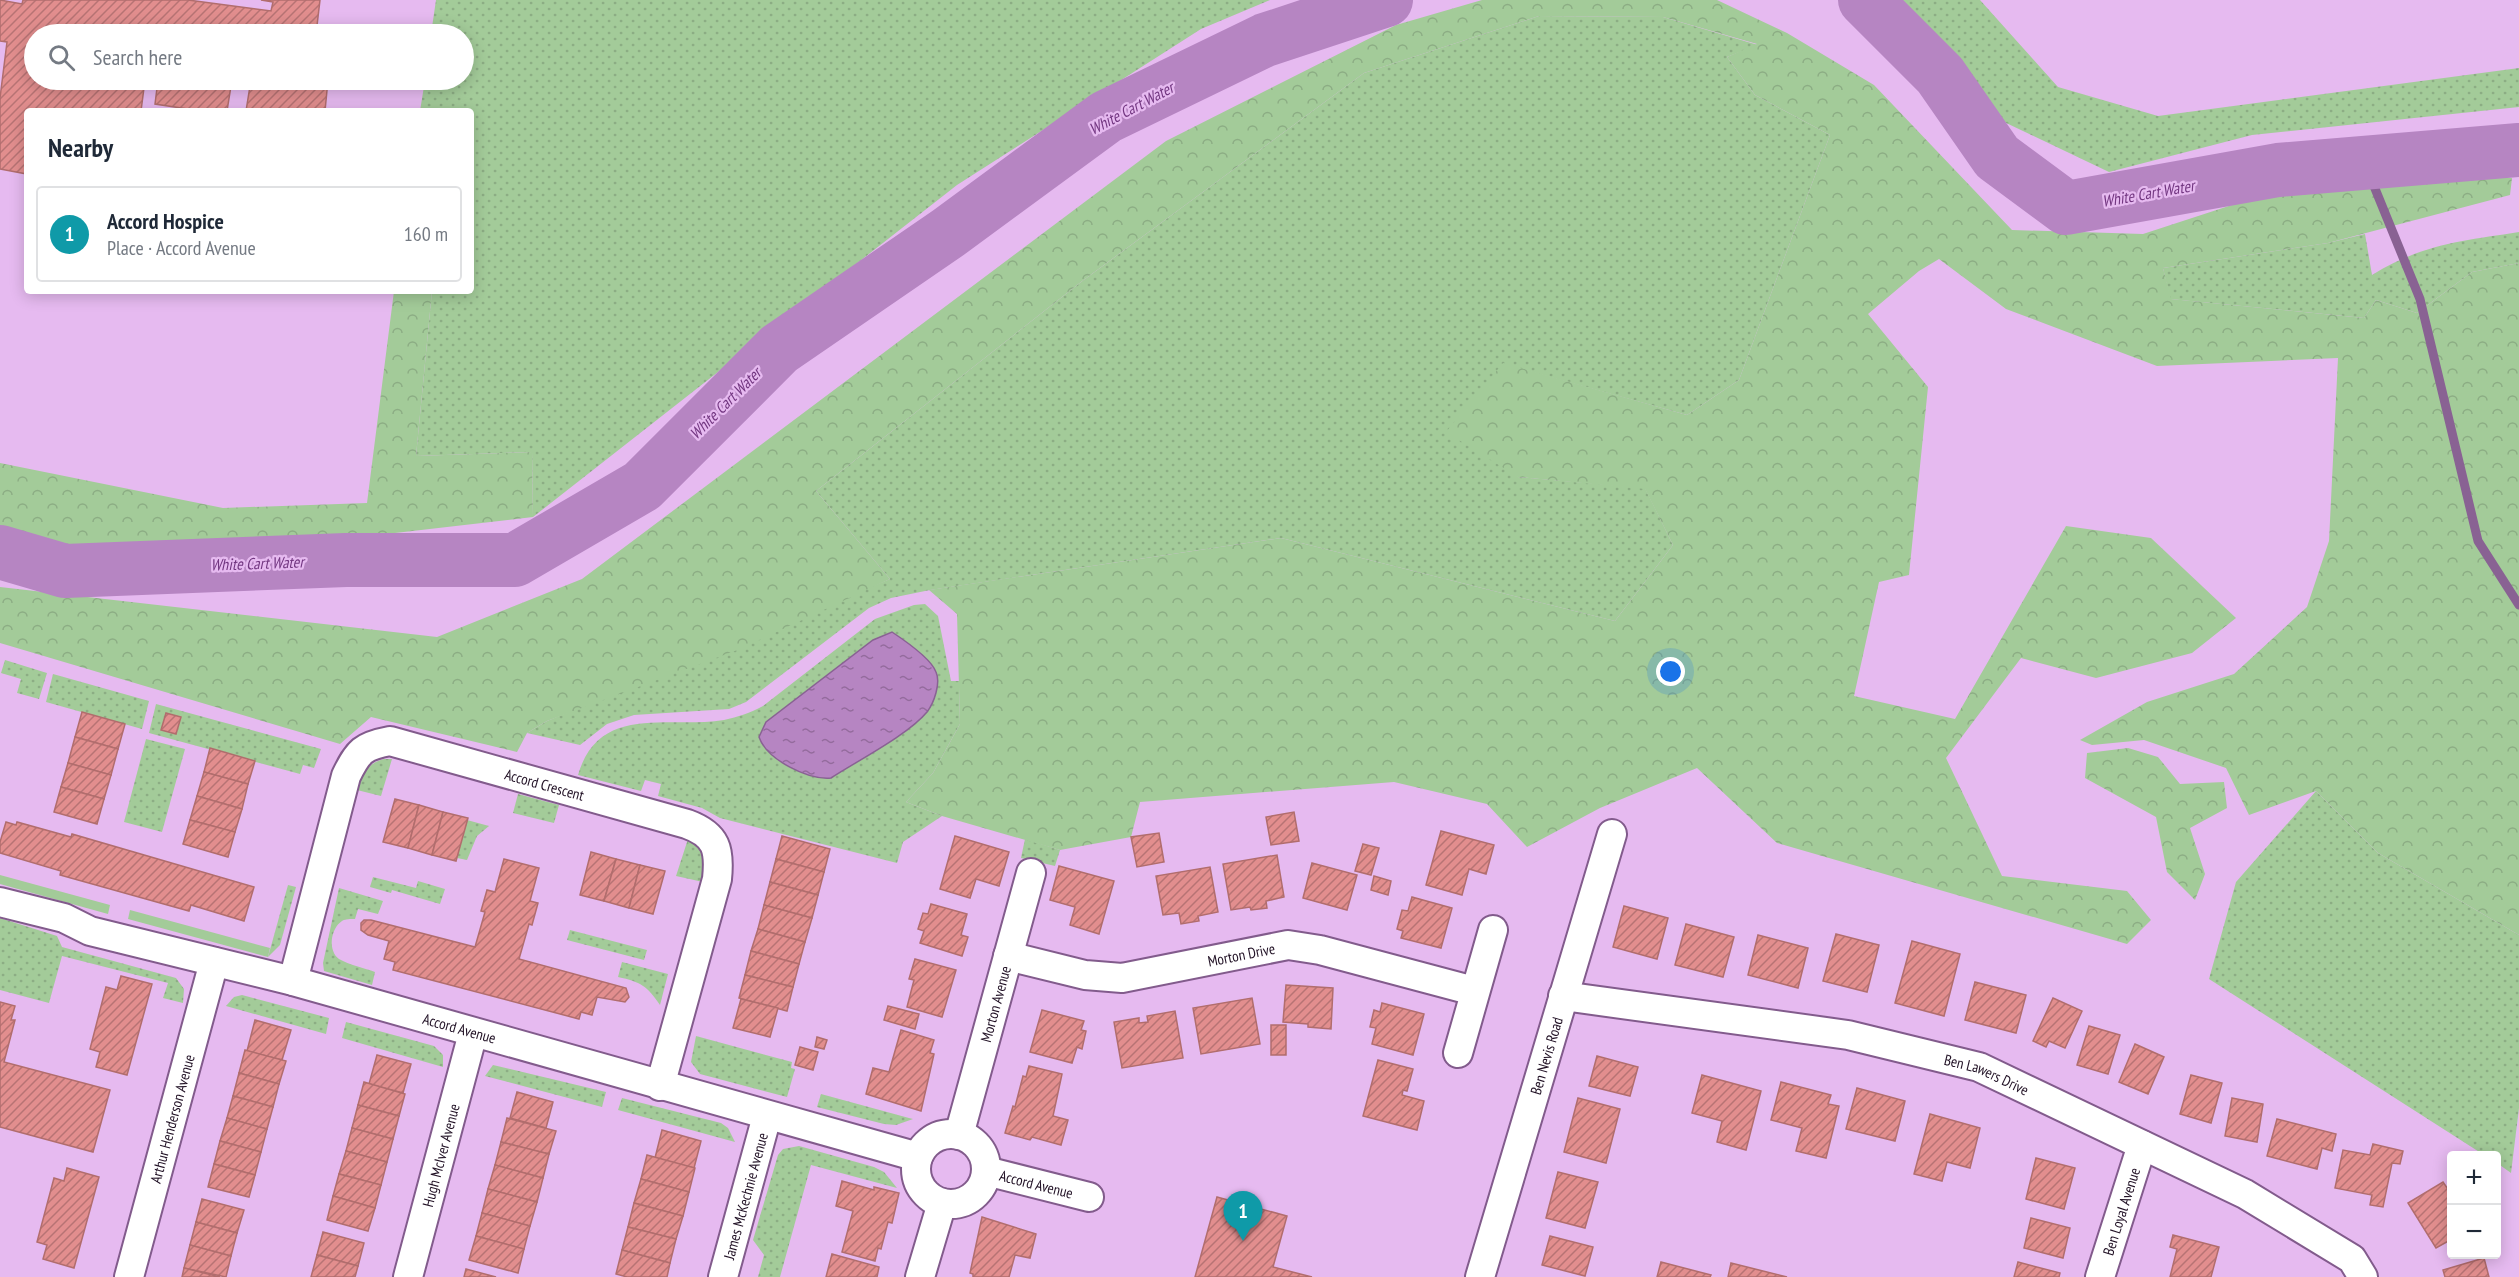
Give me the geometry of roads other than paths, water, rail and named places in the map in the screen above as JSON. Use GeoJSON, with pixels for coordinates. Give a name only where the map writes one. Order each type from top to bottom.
{"type":"FeatureCollection","features":[{"type":"Feature","properties":{"kind":"street","name":"Accord Crescent"},"geometry":{"type":"LineString","coordinates":[[293,981],[346,776],[356,755],[371,745],[390,741],[691,825],[705,833],[716,844],[719,861],[717,879],[660,1086]]}},
{"type":"Feature","properties":{"kind":"street","name":"Ben Nevis Road"},"geometry":{"type":"LineString","coordinates":[[1480,1277],[1612,834]]}},
{"type":"Feature","properties":{"kind":"street","name":"Morton Avenue"},"geometry":{"type":"LineString","coordinates":[[959,1135],[1031,873]]}},
{"type":"Feature","properties":{"kind":"street","name":"Accord Avenue"},"geometry":{"type":"LineString","coordinates":[[0,902],[64,918],[90,931],[293,981],[918,1157]]}},
{"type":"Feature","properties":{"kind":"street"},"geometry":{"type":"LineString","coordinates":[[1458,1053],[1493,930]]}},
{"type":"Feature","properties":{"kind":"street","name":"Morton Drive"},"geometry":{"type":"LineString","coordinates":[[1008,956],[1085,975],[1122,978],[1288,945],[1320,950],[1474,991]]}},
{"type":"Feature","properties":{"kind":"street","name":"Arthur Henderson Avenue"},"geometry":{"type":"LineString","coordinates":[[129,1277],[214,962]]}},
{"type":"Feature","properties":{"kind":"street","name":"Ben Lawers Drive"},"geometry":{"type":"LineString","coordinates":[[1563,996],[1848,1035],[1978,1066],[2245,1194],[2352,1259],[2363,1277]]}},
{"type":"Feature","properties":{"kind":"street","name":"Hugh McIver Avenue"},"geometry":{"type":"LineString","coordinates":[[408,1277],[474,1033]]}},
{"type":"Feature","properties":{"kind":"street","name":"James McKechnie Avenue"},"geometry":{"type":"LineString","coordinates":[[723,1277],[766,1116]]}},
{"type":"Feature","properties":{"kind":"street"},"geometry":{"type":"LineString","coordinates":[[959,1135],[976,1144],[985,1161],[986,1171],[983,1183],[976,1193],[966,1200],[954,1204],[942,1203],[931,1198],[917,1180],[918,1157],[923,1148],[939,1136],[959,1135]]}},
{"type":"Feature","properties":{"kind":"street","name":"Ben Loyal Avenue"},"geometry":{"type":"LineString","coordinates":[[2100,1277],[2142,1145]]}},
{"type":"Feature","properties":{"kind":"street","name":"Accord Avenue"},"geometry":{"type":"LineString","coordinates":[[986,1171],[1089,1197]]}},
{"type":"Feature","properties":{"kind":"street"},"geometry":{"type":"LineString","coordinates":[[920,1277],[942,1203]]}},
{"type":"Feature","properties":{"kind":"water"},"geometry":{"type":"Polygon","coordinates":[[[892,632],[923,655],[936,672],[938,682],[932,704],[918,721],[895,739],[831,778],[811,776],[800,772],[779,761],[770,753],[759,737],[766,722],[873,640],[892,632]]]}},
{"type":"Feature","properties":{"kind":"waterway","name":"White Cart Water"},"geometry":{"type":"LineString","coordinates":[[0,552],[65,571],[346,560],[515,560],[642,486],[779,349],[948,233],[1106,117],[1265,40],[1386,0]]}},
{"type":"Feature","properties":{"kind":"waterway","name":"White Cart Water"},"geometry":{"type":"LineString","coordinates":[[1865,0],[1940,75],[1997,157],[2066,208],[2278,170],[2519,150]]}},
{"type":"Feature","properties":{"kind":"waterway"},"geometry":{"type":"LineString","coordinates":[[2365,164],[2420,299],[2478,541],[2519,605]]}},
{"type":"Feature","properties":{"kind":"place","name":"Accord Hospice"},"geometry":{"type":"Point","coordinates":[1243,1241]}}]}
